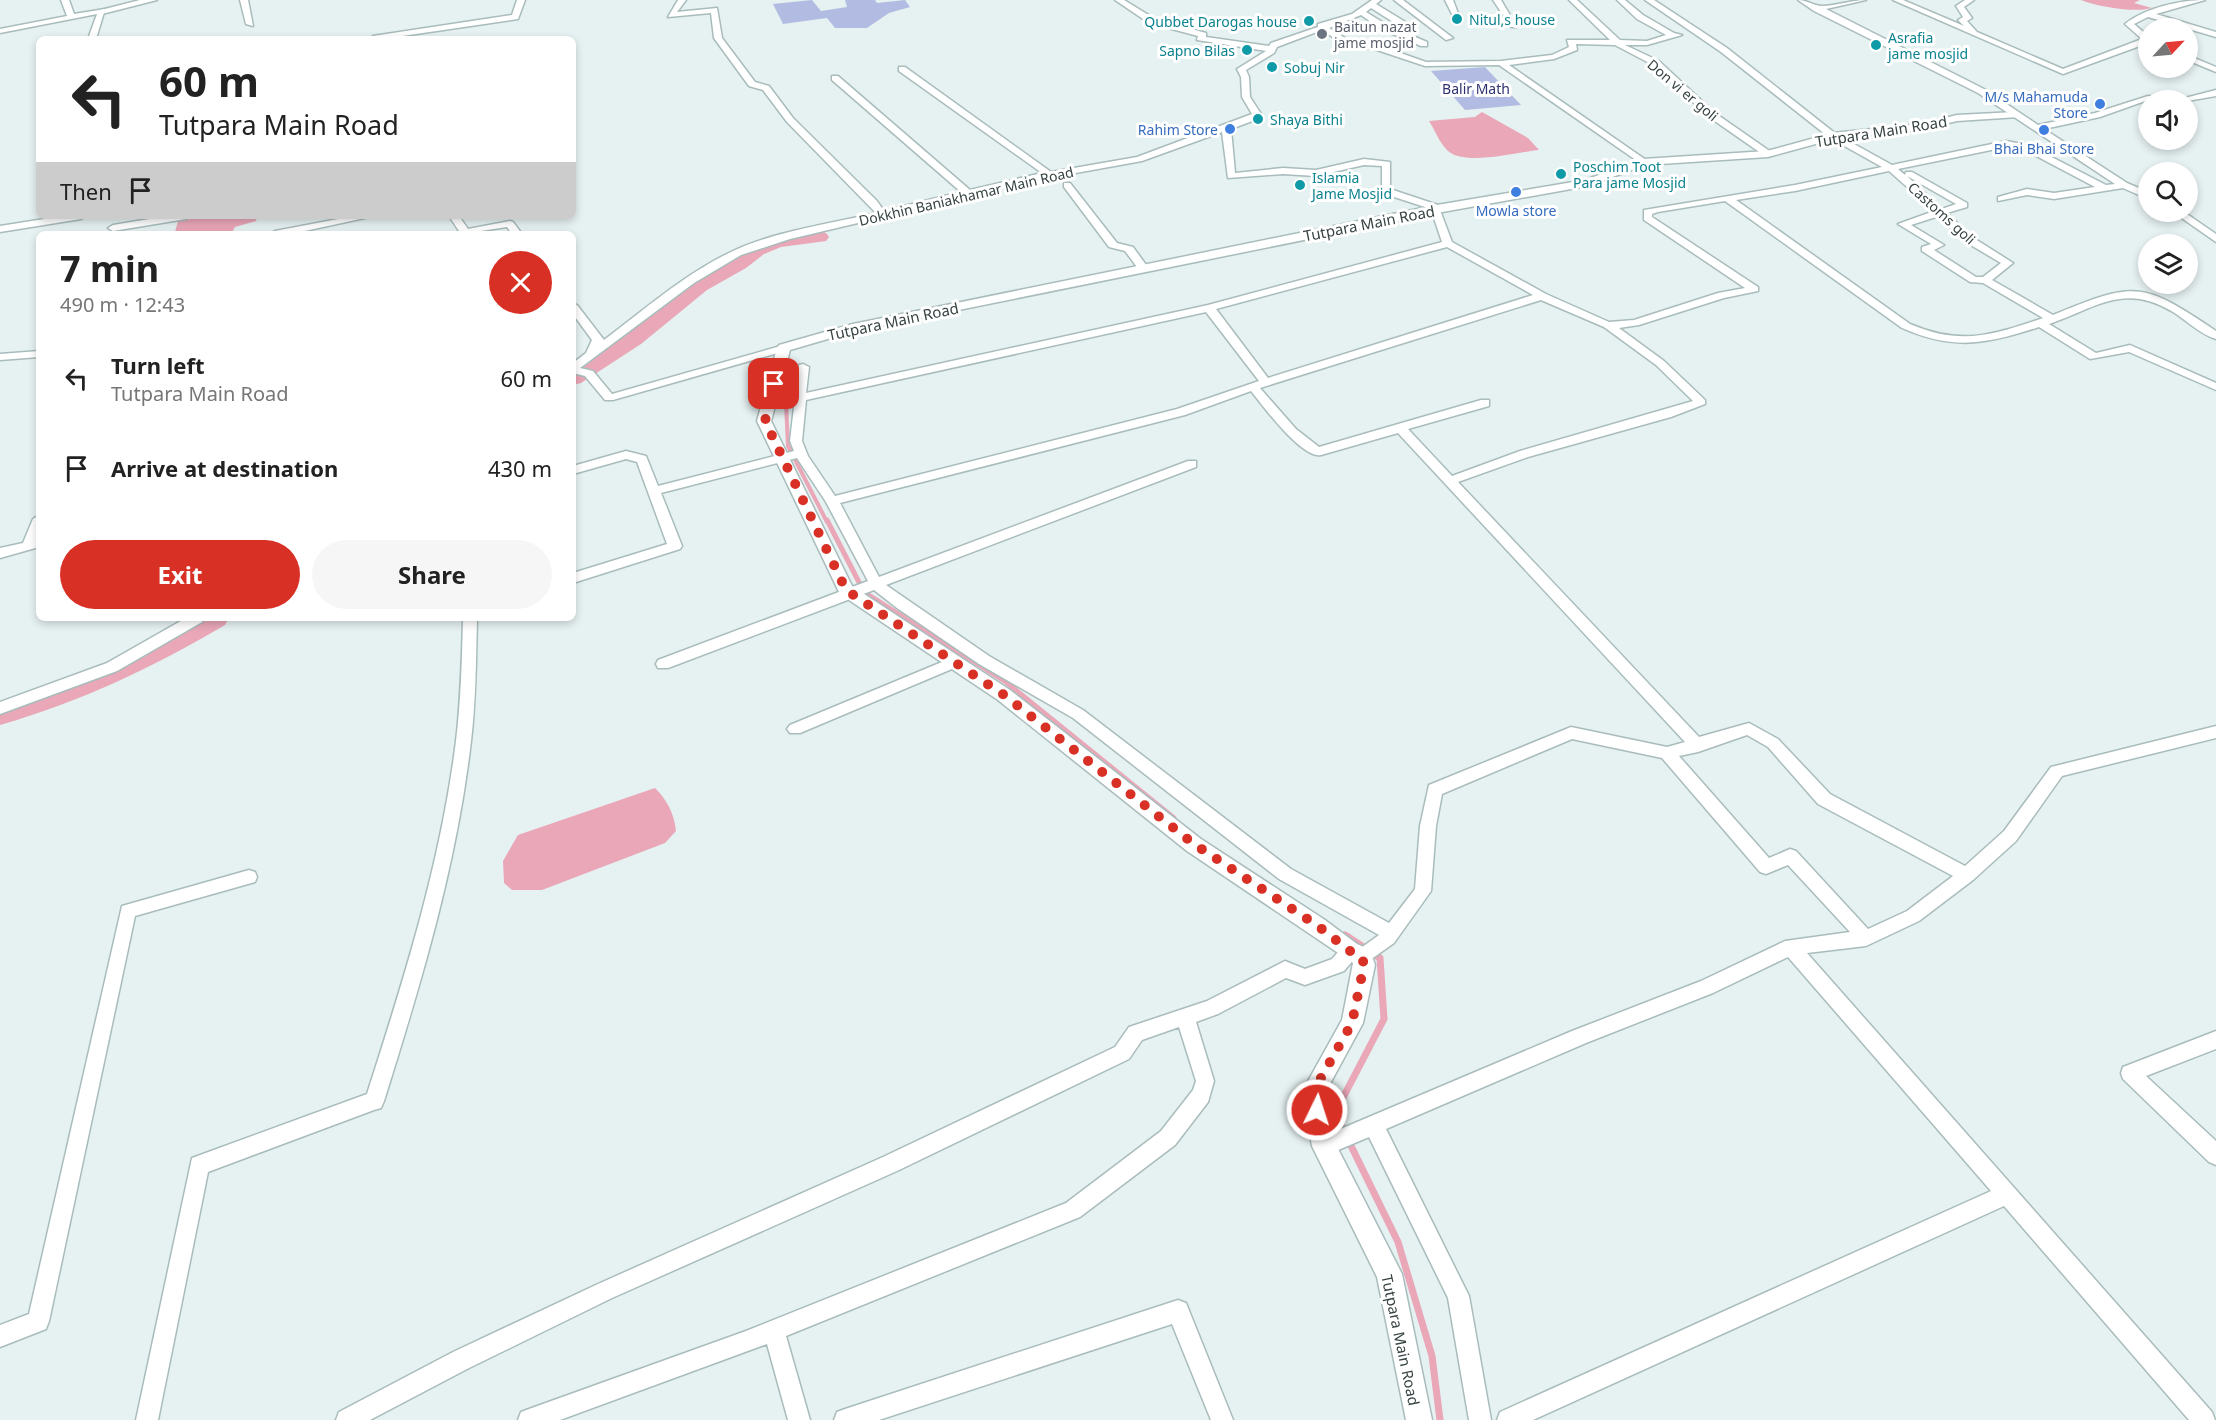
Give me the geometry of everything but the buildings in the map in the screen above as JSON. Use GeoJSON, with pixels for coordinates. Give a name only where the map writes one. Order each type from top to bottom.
{"type":"FeatureCollection","features":[{"type":"Feature","properties":{"kind":"street"},"geometry":{"type":"LineString","coordinates":[[65,0],[71,17]]}},
{"type":"Feature","properties":{"kind":"street"},"geometry":{"type":"LineString","coordinates":[[0,31],[152,0]]}},
{"type":"Feature","properties":{"kind":"street"},"geometry":{"type":"LineString","coordinates":[[244,0],[250,24]]}},
{"type":"Feature","properties":{"kind":"street"},"geometry":{"type":"LineString","coordinates":[[377,36],[515,17],[521,0]]}},
{"type":"Feature","properties":{"kind":"street"},"geometry":{"type":"LineString","coordinates":[[682,0],[671,15],[714,10],[718,38],[752,84],[766,88],[790,120],[874,203],[883,216]]}},
{"type":"Feature","properties":{"kind":"street"},"geometry":{"type":"LineString","coordinates":[[1119,0],[1152,21],[1203,35],[1200,38],[1270,49]]}},
{"type":"Feature","properties":{"kind":"street"},"geometry":{"type":"LineString","coordinates":[[1395,52],[1449,38],[1398,0]]}},
{"type":"Feature","properties":{"kind":"street"},"geometry":{"type":"LineString","coordinates":[[1449,0],[1452,5],[1450,8],[1456,14]]}},
{"type":"Feature","properties":{"kind":"street"},"geometry":{"type":"LineString","coordinates":[[1497,0],[1514,25]]}},
{"type":"Feature","properties":{"kind":"street","name":"Don vi er goli"},"geometry":{"type":"LineString","coordinates":[[1573,0],[1618,42],[1656,63],[1712,116],[1768,154]]}},
{"type":"Feature","properties":{"kind":"street"},"geometry":{"type":"LineString","coordinates":[[1621,0],[1673,36]]}},
{"type":"Feature","properties":{"kind":"street","name":"Castoms goli"},"geometry":{"type":"LineString","coordinates":[[1649,0],[1693,28],[1833,136],[1895,169],[1968,240],[2008,263],[1984,280]]}},
{"type":"Feature","properties":{"kind":"street"},"geometry":{"type":"LineString","coordinates":[[1802,0],[1981,91],[2047,136],[2138,191]]}},
{"type":"Feature","properties":{"kind":"street"},"geometry":{"type":"LineString","coordinates":[[1817,9],[1862,0]]}},
{"type":"Feature","properties":{"kind":"street"},"geometry":{"type":"LineString","coordinates":[[1897,0],[2063,72],[2138,44]]}},
{"type":"Feature","properties":{"kind":"street"},"geometry":{"type":"LineString","coordinates":[[1970,0],[1960,6],[1968,18],[1962,20],[1976,34]]}},
{"type":"Feature","properties":{"kind":"street"},"geometry":{"type":"LineString","coordinates":[[2141,18],[2187,1],[2201,0]]}},
{"type":"Feature","properties":{"kind":"street"},"geometry":{"type":"LineString","coordinates":[[1374,2],[1404,25]]}},
{"type":"Feature","properties":{"kind":"street","name":"Dokkhin Baniakhamar Main Road"},"geometry":{"type":"LineString","coordinates":[[576,367],[690,281],[737,253],[787,237],[883,216],[968,193],[1139,159],[1226,128],[1257,114],[1242,86],[1245,77],[1241,69],[1274,45],[1360,12],[1374,2]]}},
{"type":"Feature","properties":{"kind":"street"},"geometry":{"type":"LineString","coordinates":[[93,36],[102,11]]}},
{"type":"Feature","properties":{"kind":"street"},"geometry":{"type":"LineString","coordinates":[[1360,12],[1384,27],[1424,44]]}},
{"type":"Feature","properties":{"kind":"street"},"geometry":{"type":"LineString","coordinates":[[2147,15],[2216,35]]}},
{"type":"Feature","properties":{"kind":"street"},"geometry":{"type":"LineString","coordinates":[[2138,20],[2129,24],[2138,32]]}},
{"type":"Feature","properties":{"kind":"street"},"geometry":{"type":"LineString","coordinates":[[1321,26],[1350,45],[1395,52],[1425,64],[1501,63],[1554,57],[1574,48],[1570,42],[1647,43],[1693,28]]}},
{"type":"Feature","properties":{"kind":"street"},"geometry":{"type":"LineString","coordinates":[[2198,62],[2216,70]]}},
{"type":"Feature","properties":{"kind":"street"},"geometry":{"type":"LineString","coordinates":[[1501,63],[1643,162]]}},
{"type":"Feature","properties":{"kind":"street"},"geometry":{"type":"LineString","coordinates":[[902,69],[1050,175]]}},
{"type":"Feature","properties":{"kind":"street"},"geometry":{"type":"LineString","coordinates":[[835,78],[968,193]]}},
{"type":"Feature","properties":{"kind":"street"},"geometry":{"type":"LineString","coordinates":[[2198,97],[2216,93]]}},
{"type":"Feature","properties":{"kind":"street"},"geometry":{"type":"LineString","coordinates":[[2035,128],[2097,115],[2138,102]]}},
{"type":"Feature","properties":{"kind":"street","name":"Tutpara Main Road"},"geometry":{"type":"LineString","coordinates":[[784,348],[853,328],[1436,208],[1588,183],[1643,162],[1768,154],[1833,136],[1920,127],[1957,118],[2015,115]]}},
{"type":"Feature","properties":{"kind":"street"},"geometry":{"type":"LineString","coordinates":[[1226,128],[1231,176],[1283,171],[1316,174],[1364,162],[1387,164],[1385,191],[1436,208],[1448,244],[1542,296],[1608,325],[1660,363],[1701,402],[1524,454],[1450,481]]}},
{"type":"Feature","properties":{"kind":"street"},"geometry":{"type":"LineString","coordinates":[[1608,325],[1635,323],[1722,295],[1754,289],[1647,218],[1647,212],[1895,169],[2047,136]]}},
{"type":"Feature","properties":{"kind":"street"},"geometry":{"type":"LineString","coordinates":[[2006,144],[2025,147],[2105,188]]}},
{"type":"Feature","properties":{"kind":"street"},"geometry":{"type":"LineString","coordinates":[[1895,169],[1964,205],[1903,224],[1939,245],[1926,249],[1974,280],[1984,280],[2052,319]]}},
{"type":"Feature","properties":{"kind":"street"},"geometry":{"type":"LineString","coordinates":[[2001,200],[2027,192],[2054,196],[2124,184]]}},
{"type":"Feature","properties":{"kind":"street"},"geometry":{"type":"LineString","coordinates":[[1067,185],[1113,245],[1129,249],[1144,269]]}},
{"type":"Feature","properties":{"kind":"street"},"geometry":{"type":"LineString","coordinates":[[1727,198],[1906,326],[1930,338],[1955,342],[1990,339],[2119,294],[2140,294],[2156,298],[2216,336]]}},
{"type":"Feature","properties":{"kind":"street"},"geometry":{"type":"LineString","coordinates":[[0,229],[62,219]]}},
{"type":"Feature","properties":{"kind":"street"},"geometry":{"type":"LineString","coordinates":[[111,231],[171,219]]}},
{"type":"Feature","properties":{"kind":"street"},"geometry":{"type":"LineString","coordinates":[[291,231],[353,219]]}},
{"type":"Feature","properties":{"kind":"street"},"geometry":{"type":"LineString","coordinates":[[2200,226],[2216,221]]}},
{"type":"Feature","properties":{"kind":"street"},"geometry":{"type":"LineString","coordinates":[[2194,222],[2216,239]]}},
{"type":"Feature","properties":{"kind":"street"},"geometry":{"type":"LineString","coordinates":[[476,231],[510,224],[515,231]]}},
{"type":"Feature","properties":{"kind":"street"},"geometry":{"type":"LineString","coordinates":[[800,398],[1209,308],[1448,244]]}},
{"type":"Feature","properties":{"kind":"street"},"geometry":{"type":"LineString","coordinates":[[832,501],[1181,412],[1259,385],[1542,296]]}},
{"type":"Feature","properties":{"kind":"street"},"geometry":{"type":"LineString","coordinates":[[1209,308],[1292,432],[1317,452],[1485,403]]}},
{"type":"Feature","properties":{"kind":"street"},"geometry":{"type":"LineString","coordinates":[[576,311],[598,340],[589,357]]}},
{"type":"Feature","properties":{"kind":"street"},"geometry":{"type":"LineString","coordinates":[[2040,323],[2094,357],[2130,348],[2216,387]]}},
{"type":"Feature","properties":{"kind":"street"},"geometry":{"type":"LineString","coordinates":[[576,370],[589,374],[609,398],[784,348]]}},
{"type":"Feature","properties":{"kind":"street"},"geometry":{"type":"LineString","coordinates":[[784,348],[765,421],[846,590],[863,589],[902,605],[984,660],[1078,714],[1285,874],[1390,935]]}},
{"type":"Feature","properties":{"kind":"street"},"geometry":{"type":"LineString","coordinates":[[0,357],[36,354]]}},
{"type":"Feature","properties":{"kind":"street"},"geometry":{"type":"LineString","coordinates":[[803,367],[796,441],[801,453],[832,501],[863,589],[954,662],[1004,695],[1194,844],[1318,926],[1356,954]]}},
{"type":"Feature","properties":{"kind":"street"},"geometry":{"type":"LineString","coordinates":[[1400,428],[1698,746]]}},
{"type":"Feature","properties":{"kind":"street"},"geometry":{"type":"LineString","coordinates":[[654,491],[801,453]]}},
{"type":"Feature","properties":{"kind":"street"},"geometry":{"type":"LineString","coordinates":[[576,469],[626,455],[642,459],[675,546],[635,561],[576,577]]}},
{"type":"Feature","properties":{"kind":"street"},"geometry":{"type":"LineString","coordinates":[[663,664],[1192,464]]}},
{"type":"Feature","properties":{"kind":"street"},"geometry":{"type":"LineString","coordinates":[[0,553],[34,544]]}},
{"type":"Feature","properties":{"kind":"street"},"geometry":{"type":"LineString","coordinates":[[0,708],[112,667],[193,621]]}},
{"type":"Feature","properties":{"kind":"street"},"geometry":{"type":"LineString","coordinates":[[147,1420],[199,1165],[374,1101],[429,924],[452,812],[468,714],[470,621]]}},
{"type":"Feature","properties":{"kind":"street"},"geometry":{"type":"LineString","coordinates":[[795,729],[954,662]]}},
{"type":"Feature","properties":{"kind":"street"},"geometry":{"type":"LineString","coordinates":[[347,1420],[461,1360],[605,1291],[890,1164],[1122,1053],[1136,1033],[1212,1008],[1285,969],[1305,977],[1338,965],[1390,935],[1423,891],[1428,826],[1435,790],[1571,733],[1667,753],[1698,746],[1749,729],[1773,743],[1824,799],[1967,875]]}},
{"type":"Feature","properties":{"kind":"street"},"geometry":{"type":"LineString","coordinates":[[1330,1143],[1579,1037],[1707,987],[1791,947],[1866,938],[1913,916],[1967,875],[2010,836],[2057,771],[2216,732]]}},
{"type":"Feature","properties":{"kind":"street"},"geometry":{"type":"LineString","coordinates":[[1667,753],[1766,867],[1790,856],[1866,938]]}},
{"type":"Feature","properties":{"kind":"street"},"geometry":{"type":"LineString","coordinates":[[0,1336],[38,1321],[128,911],[249,876]]}},
{"type":"Feature","properties":{"kind":"street"},"geometry":{"type":"LineString","coordinates":[[1791,947],[2204,1420]]}},
{"type":"Feature","properties":{"kind":"street","name":"Tutpara Main Road"},"geometry":{"type":"LineString","coordinates":[[1356,954],[1364,965],[1352,1023],[1313,1092],[1330,1143],[1389,1274],[1420,1420]]}},
{"type":"Feature","properties":{"kind":"street"},"geometry":{"type":"LineString","coordinates":[[530,1420],[774,1331],[1073,1210],[1168,1138],[1201,1095],[1205,1081],[1185,1017]]}},
{"type":"Feature","properties":{"kind":"street"},"geometry":{"type":"LineString","coordinates":[[2216,1040],[2130,1073],[2216,1155]]}},
{"type":"Feature","properties":{"kind":"street"},"geometry":{"type":"LineString","coordinates":[[1369,1126],[1458,1296],[1480,1420]]}},
{"type":"Feature","properties":{"kind":"street"},"geometry":{"type":"LineString","coordinates":[[1508,1420],[2006,1195]]}},
{"type":"Feature","properties":{"kind":"street"},"geometry":{"type":"LineString","coordinates":[[845,1420],[1178,1311],[1222,1420]]}},
{"type":"Feature","properties":{"kind":"street"},"geometry":{"type":"LineString","coordinates":[[774,1331],[799,1420]]}},
{"type":"Feature","properties":{"kind":"green space"},"geometry":{"type":"Polygon","coordinates":[[[812,0],[821,11],[847,7],[845,0],[875,0],[877,3],[905,0],[910,7],[889,13],[867,28],[835,28],[827,18],[783,24],[773,4],[812,0]]]}},
{"type":"Feature","properties":{"kind":"green space","name":"Balir Math"},"geometry":{"type":"Polygon","coordinates":[[[1485,67],[1521,105],[1465,110],[1431,71],[1485,67]]]}},
{"type":"Feature","properties":{"kind":"shaded area"},"geometry":{"type":"Polygon","coordinates":[[[2081,0],[2140,0],[2134,3],[2152,8],[2136,10],[2117,8],[2081,0]]]}},
{"type":"Feature","properties":{"kind":"shaded area"},"geometry":{"type":"Polygon","coordinates":[[[1482,112],[1528,138],[1539,150],[1477,158],[1455,155],[1444,147],[1429,121],[1475,117],[1482,112]]]}},
{"type":"Feature","properties":{"kind":"shaded area"},"geometry":{"type":"Polygon","coordinates":[[[256,219],[235,227],[233,231],[175,231],[178,221],[256,219]]]}},
{"type":"Feature","properties":{"kind":"shaded area"},"geometry":{"type":"Polygon","coordinates":[[[655,788],[663,797],[674,818],[676,831],[665,843],[542,890],[512,890],[504,883],[503,861],[518,835],[655,788]]]}},
{"type":"Feature","properties":{"kind":"waterway"},"geometry":{"type":"LineString","coordinates":[[576,376],[633,339],[694,290],[739,264],[757,250],[781,241],[819,237]]}},
{"type":"Feature","properties":{"kind":"waterway"},"geometry":{"type":"LineString","coordinates":[[786,403],[788,446],[827,522]]}},
{"type":"Feature","properties":{"kind":"waterway"},"geometry":{"type":"LineString","coordinates":[[827,520],[864,592],[1006,682],[1174,818]]}},
{"type":"Feature","properties":{"kind":"waterway"},"geometry":{"type":"LineString","coordinates":[[0,713],[104,677],[163,648],[210,621]]}},
{"type":"Feature","properties":{"kind":"waterway"},"geometry":{"type":"LineString","coordinates":[[1345,935],[1380,958],[1384,1019],[1335,1113],[1398,1242],[1432,1356],[1440,1420]]}},
{"type":"Feature","properties":{"kind":"place","name":"Nitul,s house"},"geometry":{"type":"Point","coordinates":[1457,19]}},
{"type":"Feature","properties":{"kind":"place","name":"Qubbet Darogas house"},"geometry":{"type":"Point","coordinates":[1309,21]}},
{"type":"Feature","properties":{"kind":"place","name":"Baitun nazat jame mosjid"},"geometry":{"type":"Point","coordinates":[1322,34]}},
{"type":"Feature","properties":{"kind":"place","name":"Asrafia jame mosjid"},"geometry":{"type":"Point","coordinates":[1876,45]}},
{"type":"Feature","properties":{"kind":"place","name":"Sapno Bilas"},"geometry":{"type":"Point","coordinates":[1247,50]}},
{"type":"Feature","properties":{"kind":"place","name":"Sobuj Nir"},"geometry":{"type":"Point","coordinates":[1272,67]}},
{"type":"Feature","properties":{"kind":"place","name":"M/s Mahamuda Store"},"geometry":{"type":"Point","coordinates":[2100,104]}},
{"type":"Feature","properties":{"kind":"place","name":"Shaya Bithi"},"geometry":{"type":"Point","coordinates":[1258,119]}},
{"type":"Feature","properties":{"kind":"place","name":"Rahim Store"},"geometry":{"type":"Point","coordinates":[1230,129]}},
{"type":"Feature","properties":{"kind":"place","name":"Bhai Bhai Store"},"geometry":{"type":"Point","coordinates":[2044,130]}},
{"type":"Feature","properties":{"kind":"place","name":"Poschim Toot Para jame Mosjid"},"geometry":{"type":"Point","coordinates":[1561,174]}},
{"type":"Feature","properties":{"kind":"place","name":"Islamia Jame Mosjid"},"geometry":{"type":"Point","coordinates":[1300,185]}},
{"type":"Feature","properties":{"kind":"place","name":"Mowla store"},"geometry":{"type":"Point","coordinates":[1516,192]}},
{"type":"Feature","properties":{"kind":"route"},"geometry":{"type":"LineString","coordinates":[[774,384],[765,421],[846,590],[1004,695],[1194,844],[1362,957],[1364,965],[1352,1023],[1313,1092],[1317,1110]]}}]}
